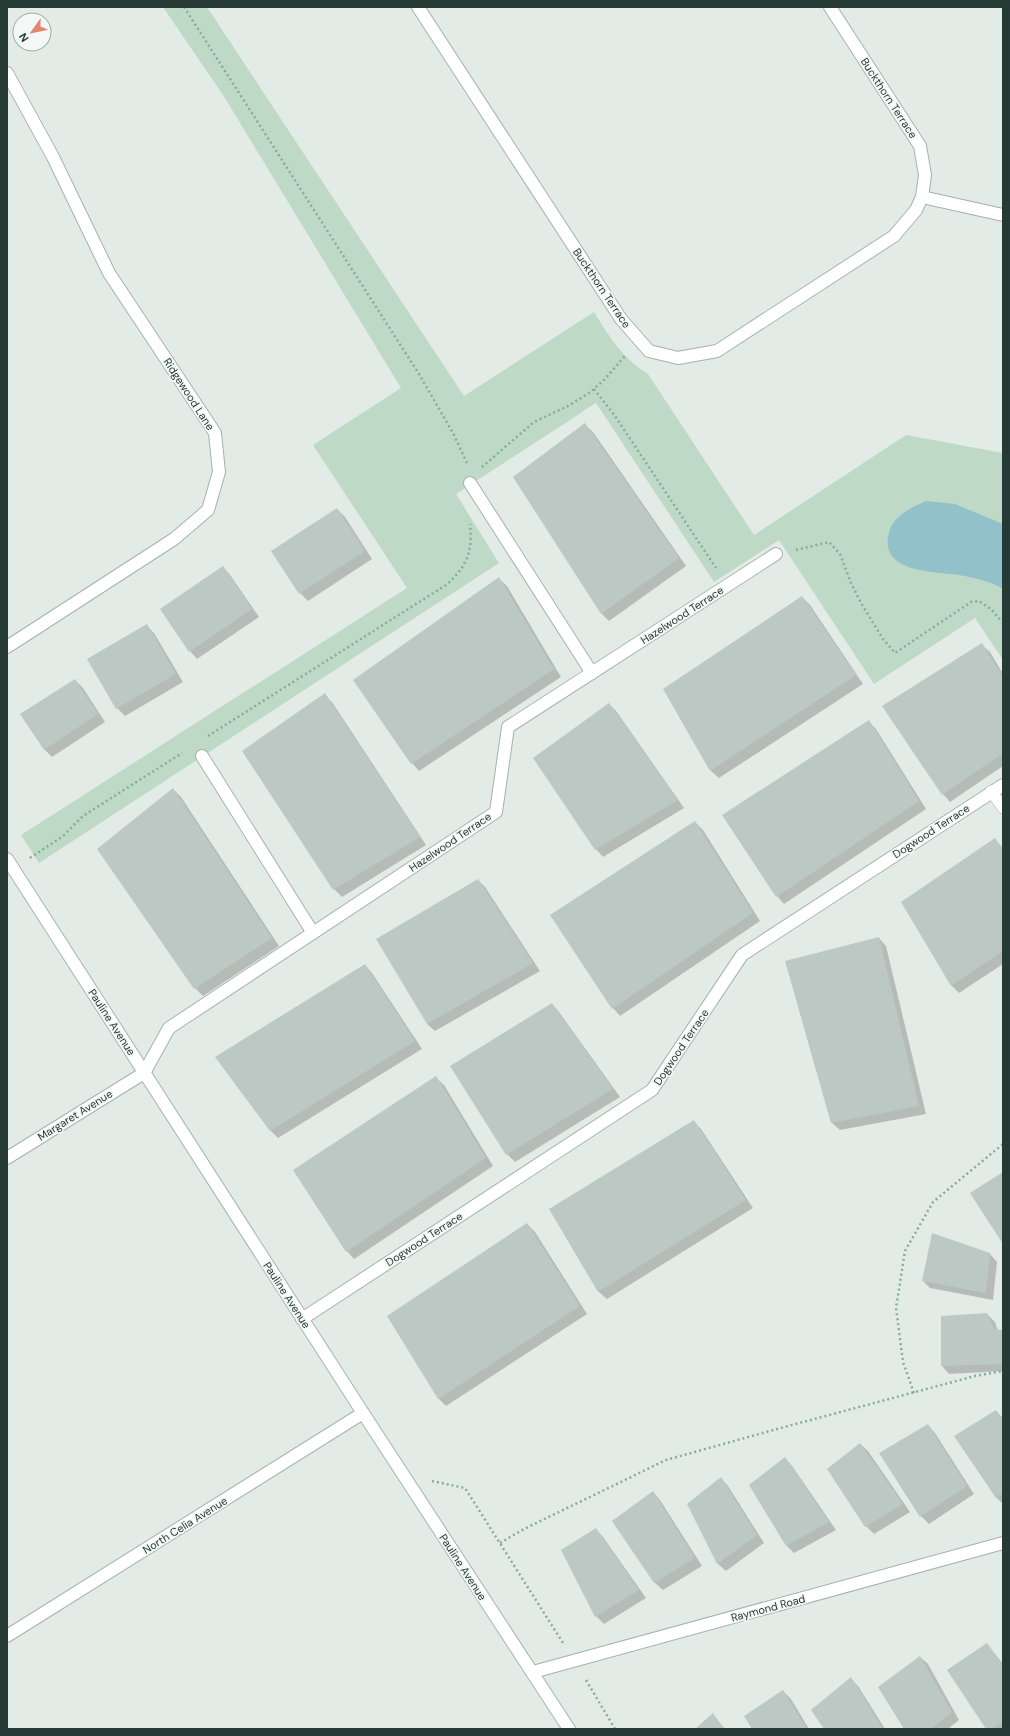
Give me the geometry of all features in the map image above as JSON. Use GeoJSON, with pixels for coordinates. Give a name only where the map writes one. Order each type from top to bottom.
{"type":"FeatureCollection","features":[{"type":"Feature","properties":{"kind":"street","name":"Buckthorn Terrace"},"geometry":{"type":"LineString","coordinates":[[418,7],[621,319],[649,351],[678,358],[717,351],[894,236],[916,210],[922,197],[925,175],[920,146],[830,7]]}},
{"type":"Feature","properties":{"kind":"street","name":"Ridgewood Lane"},"geometry":{"type":"LineString","coordinates":[[7,73],[53,157],[109,274],[215,433],[219,472],[208,510],[174,539],[7,647]]}},
{"type":"Feature","properties":{"kind":"street"},"geometry":{"type":"LineString","coordinates":[[922,197],[1003,215]]}},
{"type":"Feature","properties":{"kind":"street"},"geometry":{"type":"LineString","coordinates":[[470,480],[592,673]]}},
{"type":"Feature","properties":{"kind":"street","name":"Hazelwood Terrace"},"geometry":{"type":"LineString","coordinates":[[144,1073],[170,1028],[496,812],[508,727],[776,554]]}},
{"type":"Feature","properties":{"kind":"street"},"geometry":{"type":"LineString","coordinates":[[202,756],[313,933]]}},
{"type":"Feature","properties":{"kind":"street","name":"Dogwood Terrace"},"geometry":{"type":"LineString","coordinates":[[302,1318],[652,1090],[742,955],[1003,784]]}},
{"type":"Feature","properties":{"kind":"street","name":"Pauline Avenue"},"geometry":{"type":"LineString","coordinates":[[10,864],[363,1413],[569,1729]]}},
{"type":"Feature","properties":{"kind":"street","name":"Margaret Avenue"},"geometry":{"type":"LineString","coordinates":[[7,1158],[144,1073]]}},
{"type":"Feature","properties":{"kind":"street","name":"North Celia Avenue"},"geometry":{"type":"LineString","coordinates":[[7,1636],[363,1413]]}},
{"type":"Feature","properties":{"kind":"street","name":"Raymond Road"},"geometry":{"type":"LineString","coordinates":[[533,1672],[1003,1543]]}},
{"type":"Feature","properties":{"kind":"lane"},"geometry":{"type":"LineString","coordinates":[[991,791],[1003,808]]}},
{"type":"Feature","properties":{"kind":"path"},"geometry":{"type":"LineString","coordinates":[[184,7],[419,374],[453,433],[469,468],[470,480]]}},
{"type":"Feature","properties":{"kind":"path"},"geometry":{"type":"LineString","coordinates":[[470,480],[534,422],[568,406],[594,389],[640,340]]}},
{"type":"Feature","properties":{"kind":"path"},"geometry":{"type":"LineString","coordinates":[[594,389],[615,416],[729,585]]}},
{"type":"Feature","properties":{"kind":"path"},"geometry":{"type":"LineString","coordinates":[[204,739],[446,585],[458,575],[470,550],[470,524],[466,517]]}},
{"type":"Feature","properties":{"kind":"path"},"geometry":{"type":"LineString","coordinates":[[776,554],[829,542],[840,554],[851,583],[865,609],[883,639],[895,653],[971,602],[979,601],[991,609],[1003,623]]}},
{"type":"Feature","properties":{"kind":"path"},"geometry":{"type":"LineString","coordinates":[[10,864],[63,836],[83,816],[184,752]]}},
{"type":"Feature","properties":{"kind":"path"},"geometry":{"type":"LineString","coordinates":[[914,1393],[903,1362],[896,1308],[905,1251],[933,1202],[1003,1144]]}},
{"type":"Feature","properties":{"kind":"path"},"geometry":{"type":"LineString","coordinates":[[500,1543],[524,1529],[666,1460],[777,1428],[975,1376],[1003,1372]]}},
{"type":"Feature","properties":{"kind":"path"},"geometry":{"type":"LineString","coordinates":[[403,1474],[465,1488],[575,1661],[615,1729]]}},
{"type":"Feature","properties":{"kind":"green space"},"geometry":{"type":"Polygon","coordinates":[[[163,7],[207,7],[464,396],[594,312],[617,346],[631,361],[648,374],[754,535],[906,435],[1003,453],[1003,660],[975,618],[874,684],[779,540],[714,582],[596,403],[456,494],[499,563],[39,863],[21,835],[407,588],[313,445],[401,388],[223,95],[163,7]]]}},
{"type":"Feature","properties":{"kind":"water"},"geometry":{"type":"Polygon","coordinates":[[[926,501],[955,504],[1003,524],[1003,589],[990,583],[965,576],[915,569],[903,565],[894,558],[889,549],[888,537],[893,524],[897,518],[907,510],[926,501]]]}},
{"type":"Feature","properties":{"kind":"building"},"geometry":{"type":"Polygon","coordinates":[[[585,423],[679,558],[601,614],[513,477],[585,423]]]}},
{"type":"Feature","properties":{"kind":"building"},"geometry":{"type":"Polygon","coordinates":[[[337,508],[365,551],[299,594],[271,551],[337,508]]]}},
{"type":"Feature","properties":{"kind":"building"},"geometry":{"type":"Polygon","coordinates":[[[223,566],[252,609],[189,652],[160,609],[223,566]]]}},
{"type":"Feature","properties":{"kind":"building"},"geometry":{"type":"Polygon","coordinates":[[[499,577],[554,669],[411,764],[353,680],[499,577]]]}},
{"type":"Feature","properties":{"kind":"building"},"geometry":{"type":"Polygon","coordinates":[[[802,596],[856,675],[710,771],[663,689],[802,596]]]}},
{"type":"Feature","properties":{"kind":"building"},"geometry":{"type":"Polygon","coordinates":[[[147,624],[176,674],[116,709],[87,659],[147,624]]]}},
{"type":"Feature","properties":{"kind":"building"},"geometry":{"type":"Polygon","coordinates":[[[982,643],[1003,677],[1003,753],[942,795],[882,706],[982,643]]]}},
{"type":"Feature","properties":{"kind":"building"},"geometry":{"type":"Polygon","coordinates":[[[75,679],[98,714],[44,750],[20,714],[75,679]]]}},
{"type":"Feature","properties":{"kind":"building"},"geometry":{"type":"Polygon","coordinates":[[[325,693],[420,837],[333,890],[242,751],[325,693]]]}},
{"type":"Feature","properties":{"kind":"building"},"geometry":{"type":"Polygon","coordinates":[[[609,703],[678,800],[595,850],[533,758],[609,703]]]}},
{"type":"Feature","properties":{"kind":"building"},"geometry":{"type":"Polygon","coordinates":[[[869,720],[919,801],[776,897],[722,815],[869,720]]]}},
{"type":"Feature","properties":{"kind":"building"},"geometry":{"type":"Polygon","coordinates":[[[173,788],[272,938],[194,989],[97,849],[173,788]]]}},
{"type":"Feature","properties":{"kind":"building"},"geometry":{"type":"Polygon","coordinates":[[[695,821],[753,913],[612,1009],[550,915],[695,821]]]}},
{"type":"Feature","properties":{"kind":"building"},"geometry":{"type":"Polygon","coordinates":[[[995,838],[1003,850],[1003,951],[951,986],[901,902],[995,838]]]}},
{"type":"Feature","properties":{"kind":"building"},"geometry":{"type":"Polygon","coordinates":[[[478,879],[533,963],[427,1024],[376,939],[478,879]]]}},
{"type":"Feature","properties":{"kind":"building"},"geometry":{"type":"Polygon","coordinates":[[[879,937],[919,1106],[831,1123],[785,961],[879,937]]]}},
{"type":"Feature","properties":{"kind":"building"},"geometry":{"type":"Polygon","coordinates":[[[365,964],[415,1041],[270,1131],[215,1057],[365,964]]]}},
{"type":"Feature","properties":{"kind":"building"},"geometry":{"type":"Polygon","coordinates":[[[552,1003],[613,1089],[506,1155],[450,1066],[552,1003]]]}},
{"type":"Feature","properties":{"kind":"building"},"geometry":{"type":"Polygon","coordinates":[[[436,1076],[486,1158],[346,1252],[293,1170],[436,1076]]]}},
{"type":"Feature","properties":{"kind":"building"},"geometry":{"type":"Polygon","coordinates":[[[694,1120],[746,1200],[598,1292],[549,1209],[694,1120]]]}},
{"type":"Feature","properties":{"kind":"building"},"geometry":{"type":"Polygon","coordinates":[[[1003,1172],[1003,1244],[970,1193],[1003,1172]]]}},
{"type":"Feature","properties":{"kind":"building"},"geometry":{"type":"Polygon","coordinates":[[[527,1223],[580,1306],[438,1399],[387,1316],[527,1223]]]}},
{"type":"Feature","properties":{"kind":"building"},"geometry":{"type":"Polygon","coordinates":[[[932,1233],[990,1253],[986,1293],[922,1281],[932,1233]]]}},
{"type":"Feature","properties":{"kind":"building"},"geometry":{"type":"Polygon","coordinates":[[[987,1313],[994,1329],[1003,1330],[1003,1364],[941,1366],[941,1316],[987,1313]]]}},
{"type":"Feature","properties":{"kind":"building"},"geometry":{"type":"Polygon","coordinates":[[[996,1410],[1003,1421],[1003,1493],[996,1498],[954,1436],[996,1410]]]}},
{"type":"Feature","properties":{"kind":"building"},"geometry":{"type":"Polygon","coordinates":[[[928,1424],[967,1486],[920,1517],[879,1453],[928,1424]]]}},
{"type":"Feature","properties":{"kind":"building"},"geometry":{"type":"Polygon","coordinates":[[[860,1443],[903,1504],[865,1527],[827,1469],[860,1443]]]}},
{"type":"Feature","properties":{"kind":"building"},"geometry":{"type":"Polygon","coordinates":[[[785,1457],[829,1522],[786,1546],[749,1485],[785,1457]]]}},
{"type":"Feature","properties":{"kind":"building"},"geometry":{"type":"Polygon","coordinates":[[[721,1477],[757,1535],[717,1564],[687,1504],[721,1477]]]}},
{"type":"Feature","properties":{"kind":"building"},"geometry":{"type":"Polygon","coordinates":[[[653,1491],[695,1558],[654,1583],[612,1521],[653,1491]]]}},
{"type":"Feature","properties":{"kind":"building"},"geometry":{"type":"Polygon","coordinates":[[[596,1528],[639,1590],[595,1617],[561,1550],[596,1528]]]}},
{"type":"Feature","properties":{"kind":"building"},"geometry":{"type":"Polygon","coordinates":[[[987,1643],[1003,1666],[1003,1722],[991,1729],[986,1729],[947,1670],[987,1643]]]}},
{"type":"Feature","properties":{"kind":"building"},"geometry":{"type":"Polygon","coordinates":[[[920,1656],[952,1712],[931,1729],[904,1729],[878,1687],[920,1656]]]}},
{"type":"Feature","properties":{"kind":"building"},"geometry":{"type":"Polygon","coordinates":[[[851,1677],[883,1729],[824,1729],[811,1710],[851,1677]]]}},
{"type":"Feature","properties":{"kind":"building"},"geometry":{"type":"Polygon","coordinates":[[[783,1690],[807,1729],[752,1729],[744,1716],[783,1690]]]}},
{"type":"Feature","properties":{"kind":"building"},"geometry":{"type":"Polygon","coordinates":[[[713,1713],[724,1729],[695,1729],[713,1713]]]}}]}
